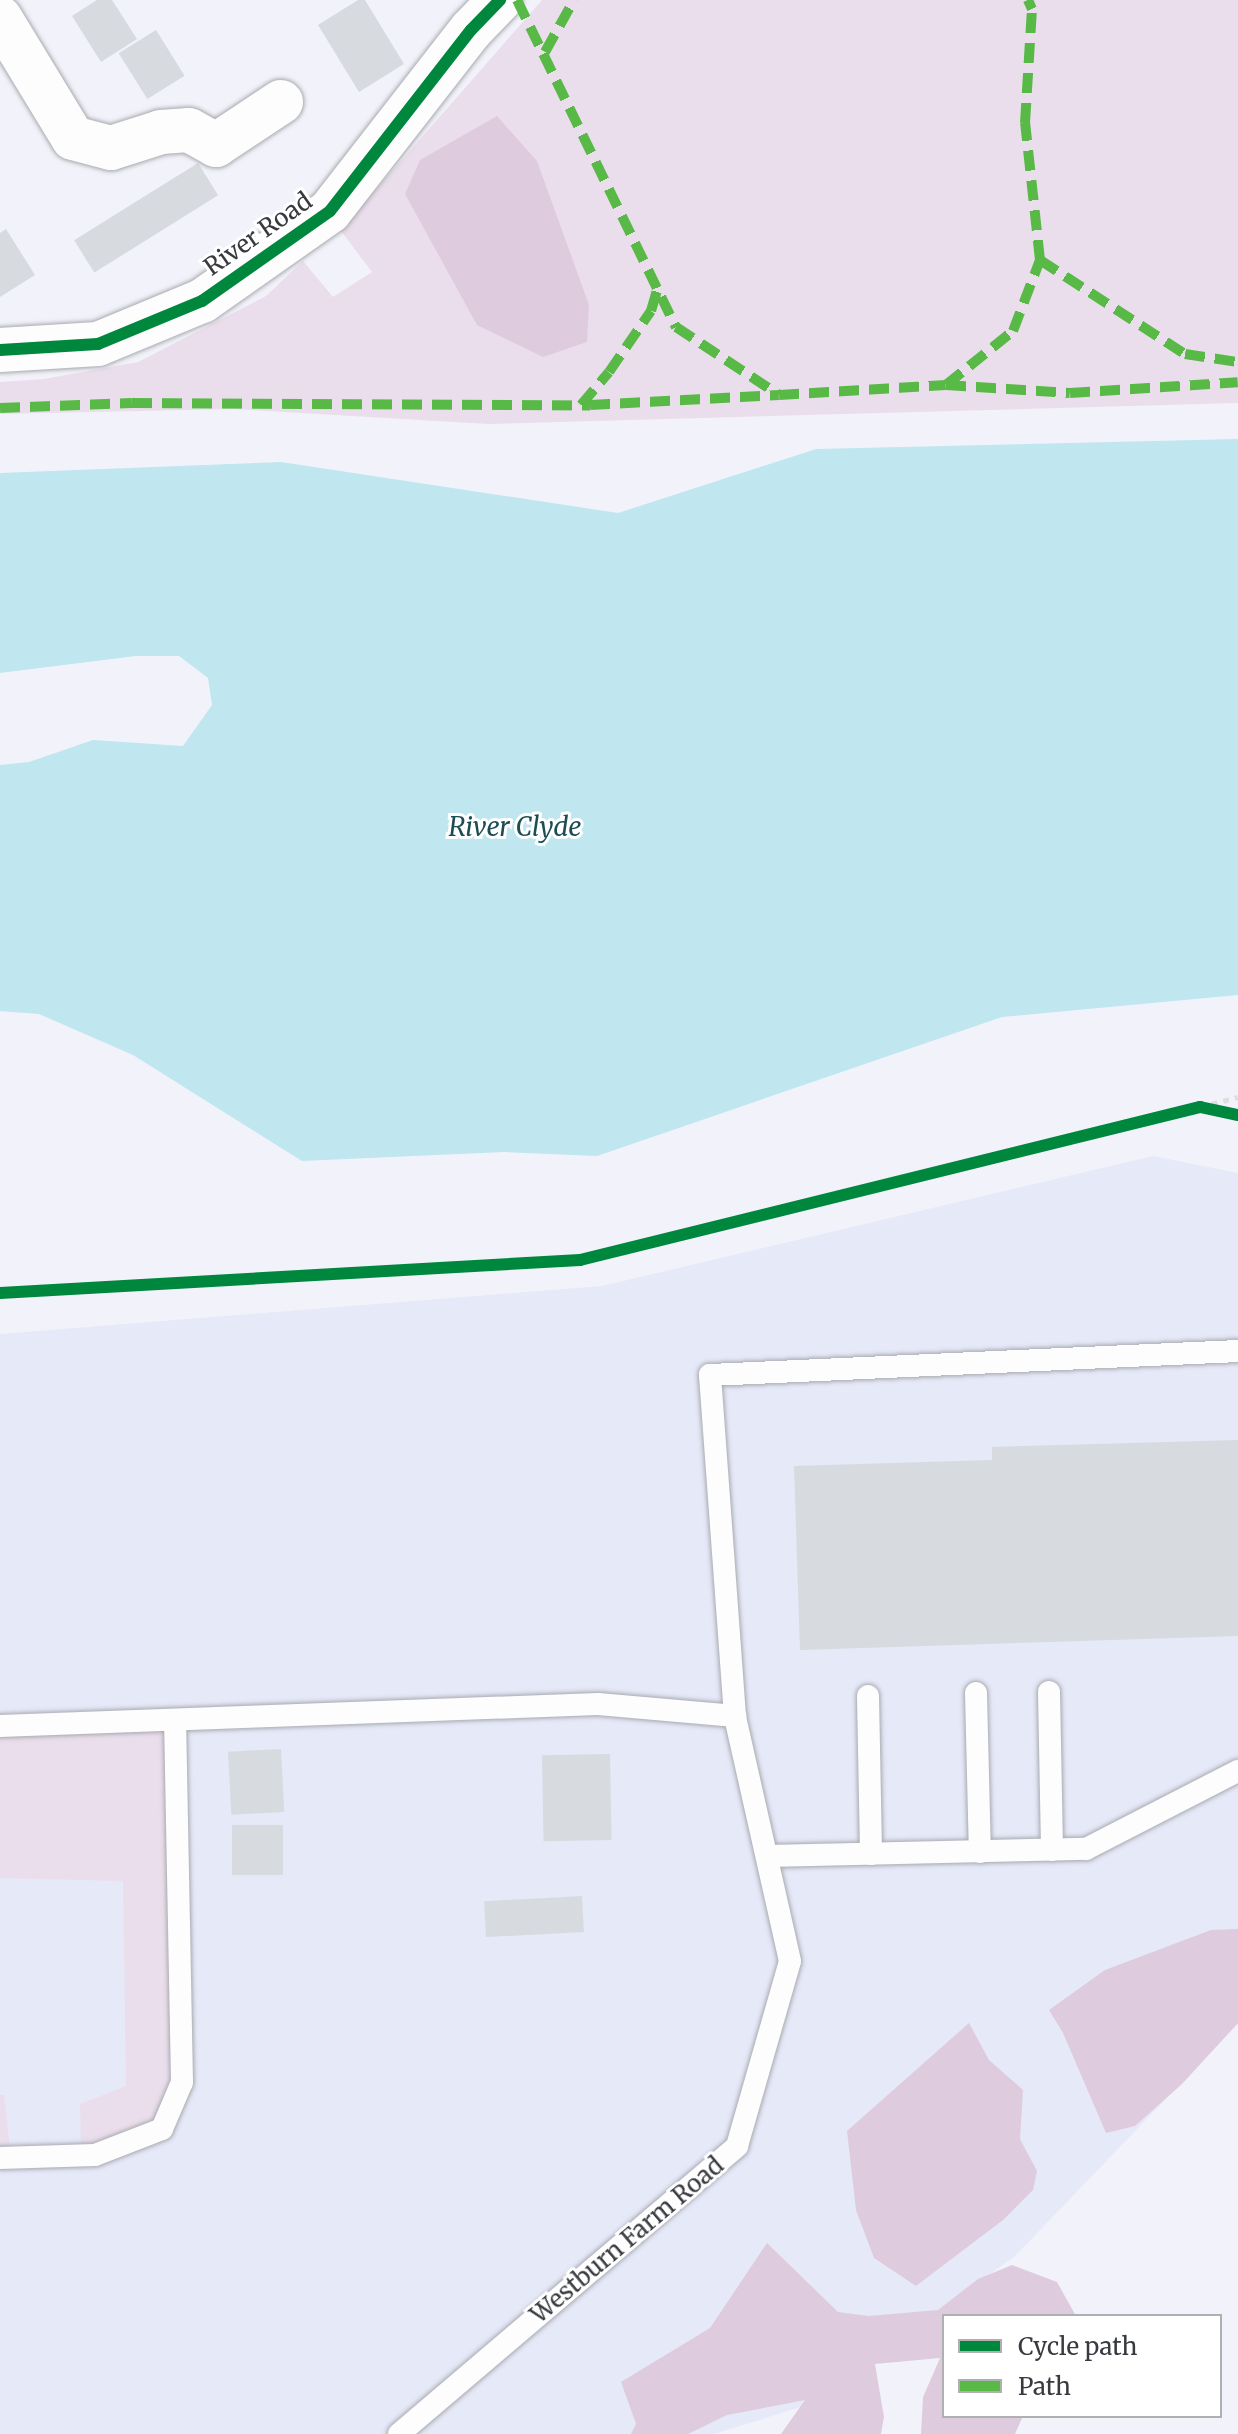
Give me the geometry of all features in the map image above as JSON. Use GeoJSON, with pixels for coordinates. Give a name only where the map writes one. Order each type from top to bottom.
{"type":"FeatureCollection","features":[{"type":"Feature","properties":{"kind":"street","name":"River Road"},"geometry":{"type":"LineString","coordinates":[[0,350],[98,344],[202,301],[330,211],[473,10]]}},
{"type":"Feature","properties":{"kind":"street"},"geometry":{"type":"LineString","coordinates":[[0,18],[73,138],[111,148],[161,132],[189,130],[216,145],[281,102]]}},
{"type":"Feature","properties":{"kind":"lane","name":"Westburn Farm Road"},"geometry":{"type":"LineString","coordinates":[[399,2434],[737,2146],[790,1961],[735,1716],[710,1375],[1238,1351]]}},
{"type":"Feature","properties":{"kind":"lane"},"geometry":{"type":"LineString","coordinates":[[1049,1692],[1052,1850]]}},
{"type":"Feature","properties":{"kind":"lane"},"geometry":{"type":"LineString","coordinates":[[976,1693],[980,1852]]}},
{"type":"Feature","properties":{"kind":"lane"},"geometry":{"type":"LineString","coordinates":[[868,1696],[871,1854]]}},
{"type":"Feature","properties":{"kind":"lane"},"geometry":{"type":"LineString","coordinates":[[0,1726],[175,1722],[598,1704],[735,1716]]}},
{"type":"Feature","properties":{"kind":"lane"},"geometry":{"type":"LineString","coordinates":[[0,2158],[95,2155],[162,2129],[182,2082],[175,1722]]}},
{"type":"Feature","properties":{"kind":"lane"},"geometry":{"type":"LineString","coordinates":[[767,1856],[1086,1849],[1238,1771]]}},
{"type":"Feature","properties":{"kind":"path"},"geometry":{"type":"LineString","coordinates":[[1184,1111],[1238,1097]]}},
{"type":"Feature","properties":{"kind":"path"},"geometry":{"type":"LineString","coordinates":[[1200,1107],[1238,1115]]}},
{"type":"Feature","properties":{"kind":"shaded area"},"geometry":{"type":"Polygon","coordinates":[[[542,0],[1238,0],[1238,403],[488,424],[235,409],[0,414],[0,382],[44,379],[138,362],[266,296],[303,261],[333,297],[372,272],[338,227],[380,185],[542,0]]]}},
{"type":"Feature","properties":{"kind":"shaded area"},"geometry":{"type":"Polygon","coordinates":[[[497,116],[537,161],[589,305],[587,342],[543,357],[477,325],[405,194],[420,160],[497,116]]]}},
{"type":"Feature","properties":{"kind":"shaded area"},"geometry":{"type":"Polygon","coordinates":[[[1153,1156],[1238,1173],[1238,2024],[1015,2256],[810,2404],[714,2434],[0,2434],[0,1334],[602,1286],[1153,1156]]]}},
{"type":"Feature","properties":{"kind":"shaded area"},"geometry":{"type":"Polygon","coordinates":[[[175,1722],[182,2082],[162,2129],[81,2155],[80,2104],[126,2086],[123,1881],[0,1878],[0,1726],[175,1722]]]}},
{"type":"Feature","properties":{"kind":"shaded area"},"geometry":{"type":"Polygon","coordinates":[[[1238,1929],[1238,2023],[1182,2084],[1135,2126],[1106,2133],[1063,2033],[1049,2010],[1105,1970],[1211,1930],[1238,1929]]]}},
{"type":"Feature","properties":{"kind":"shaded area"},"geometry":{"type":"Polygon","coordinates":[[[969,2023],[989,2060],[1023,2090],[1020,2139],[1037,2171],[1033,2190],[1003,2220],[916,2286],[874,2258],[856,2210],[847,2131],[969,2023]]]}},
{"type":"Feature","properties":{"kind":"shaded area"},"geometry":{"type":"Polygon","coordinates":[[[0,2095],[4,2095],[11,2158],[0,2158],[0,2095]]]}},
{"type":"Feature","properties":{"kind":"shaded area"},"geometry":{"type":"Polygon","coordinates":[[[767,2243],[838,2312],[869,2316],[938,2310],[978,2279],[1012,2265],[1057,2282],[1075,2314],[942,2314],[942,2418],[1022,2418],[1015,2434],[921,2434],[923,2397],[940,2358],[875,2364],[884,2417],[881,2434],[781,2434],[805,2400],[727,2415],[688,2434],[631,2434],[636,2424],[621,2382],[710,2328],[767,2243]]]}},
{"type":"Feature","properties":{"kind":"water","name":"River Clyde"},"geometry":{"type":"Polygon","coordinates":[[[1238,439],[1238,995],[1002,1017],[597,1156],[504,1152],[302,1161],[133,1055],[39,1014],[0,1011],[0,765],[29,762],[93,740],[183,746],[212,705],[208,678],[179,656],[136,656],[0,673],[0,473],[281,462],[618,513],[816,449],[1238,439]]]}},
{"type":"Feature","properties":{"kind":"building"},"geometry":{"type":"Polygon","coordinates":[[[97,0],[112,0],[137,39],[101,62],[72,16],[97,0]]]}},
{"type":"Feature","properties":{"kind":"building"},"geometry":{"type":"Polygon","coordinates":[[[358,0],[365,0],[404,64],[359,92],[318,25],[358,0]]]}},
{"type":"Feature","properties":{"kind":"building"},"geometry":{"type":"Polygon","coordinates":[[[156,30],[185,76],[147,99],[119,53],[156,30]]]}},
{"type":"Feature","properties":{"kind":"building"},"geometry":{"type":"Polygon","coordinates":[[[198,163],[218,195],[94,273],[74,240],[198,163]]]}},
{"type":"Feature","properties":{"kind":"building"},"geometry":{"type":"Polygon","coordinates":[[[6,229],[35,275],[0,297],[0,233],[6,229]]]}},
{"type":"Feature","properties":{"kind":"building"},"geometry":{"type":"Polygon","coordinates":[[[1238,1440],[1238,1636],[800,1650],[794,1466],[992,1460],[992,1447],[1238,1440]]]}},
{"type":"Feature","properties":{"kind":"building"},"geometry":{"type":"Polygon","coordinates":[[[281,1749],[284,1812],[231,1815],[228,1752],[281,1749]]]}},
{"type":"Feature","properties":{"kind":"building"},"geometry":{"type":"Polygon","coordinates":[[[610,1754],[612,1840],[544,1841],[542,1755],[610,1754]]]}},
{"type":"Feature","properties":{"kind":"building"},"geometry":{"type":"Polygon","coordinates":[[[232,1825],[283,1825],[283,1875],[232,1875],[232,1825]]]}},
{"type":"Feature","properties":{"kind":"building"},"geometry":{"type":"Polygon","coordinates":[[[582,1896],[584,1932],[486,1937],[484,1901],[582,1896]]]}},
{"type":"Feature","properties":{"kind":"marked path"},"geometry":{"type":"LineString","coordinates":[[517,0],[676,327],[779,395],[946,385],[1013,331],[1040,260],[1025,123],[1032,9],[1028,0]]}},
{"type":"Feature","properties":{"kind":"marked path"},"geometry":{"type":"LineString","coordinates":[[545,52],[574,0]]}},
{"type":"Feature","properties":{"kind":"marked path"},"geometry":{"type":"LineString","coordinates":[[1040,260],[1185,354],[1238,362]]}},
{"type":"Feature","properties":{"kind":"marked path"},"geometry":{"type":"LineString","coordinates":[[581,405],[609,372],[651,311],[657,290]]}},
{"type":"Feature","properties":{"kind":"marked path"},"geometry":{"type":"LineString","coordinates":[[946,385],[1070,393],[1238,382]]}},
{"type":"Feature","properties":{"kind":"marked path"},"geometry":{"type":"LineString","coordinates":[[0,408],[132,403],[590,405],[779,395]]}},
{"type":"Feature","properties":{"kind":"cycle path"},"geometry":{"type":"LineString","coordinates":[[0,350],[98,344],[202,301],[330,211],[471,30],[500,0]]}},
{"type":"Feature","properties":{"kind":"cycle path"},"geometry":{"type":"LineString","coordinates":[[0,1293],[580,1260],[1200,1107],[1238,1115]]}}]}
